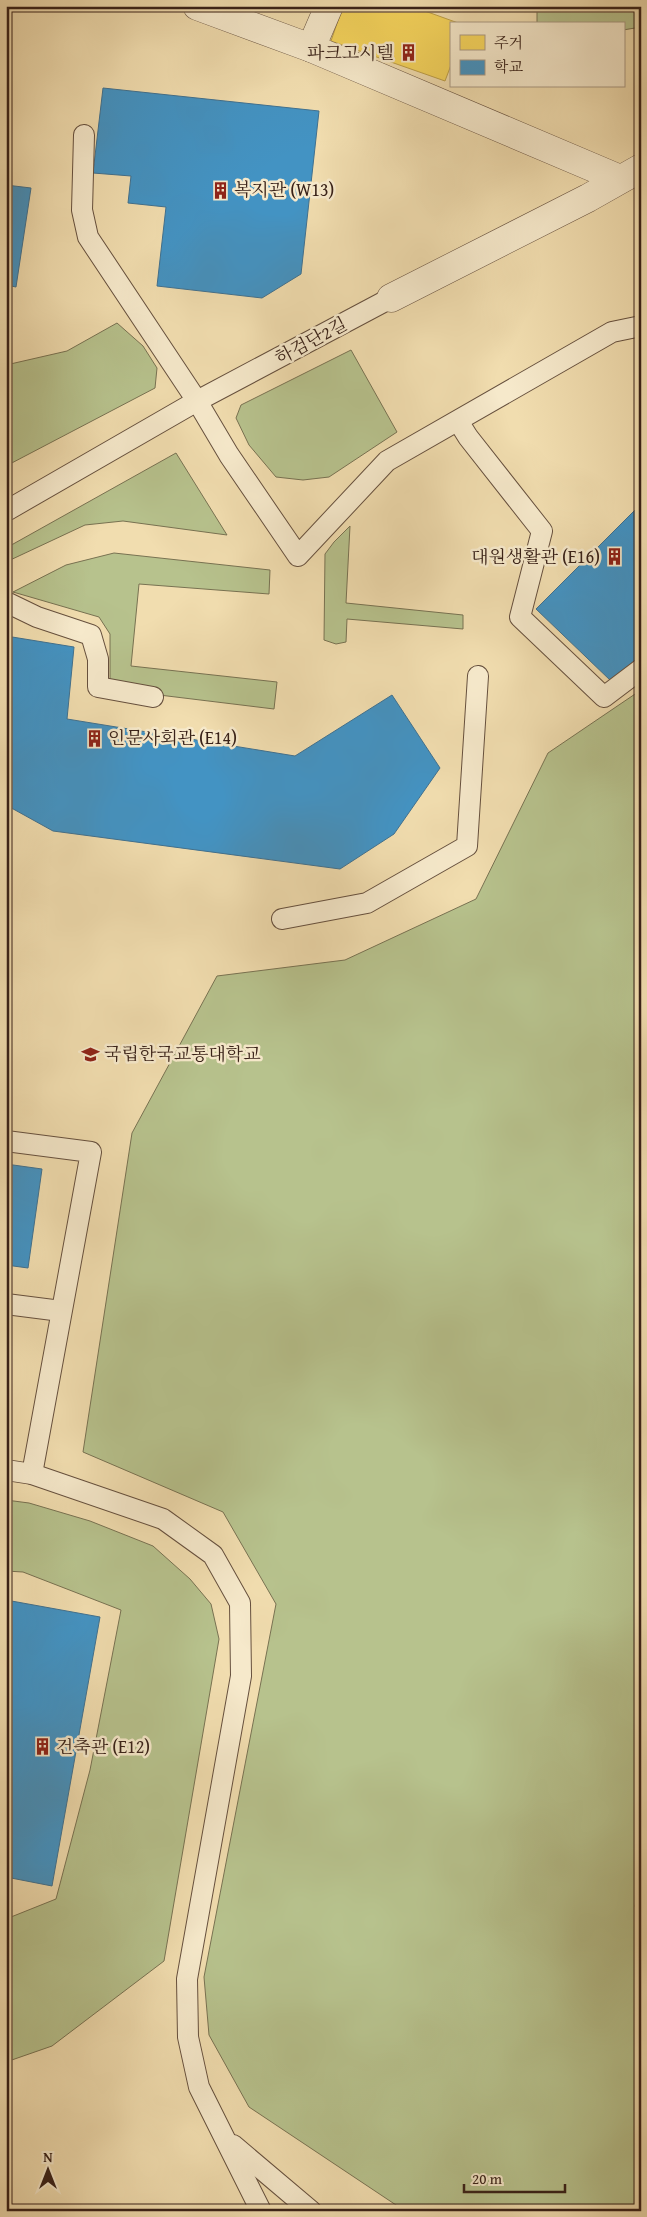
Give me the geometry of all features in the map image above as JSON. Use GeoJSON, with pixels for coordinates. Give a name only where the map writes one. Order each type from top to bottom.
{"type":"FeatureCollection","features":[{"type":"Feature","properties":{"kind":"street","name":"하검단2길"},"geometry":{"type":"LineString","coordinates":[[197,6],[311,48],[630,174]]}},
{"type":"Feature","properties":{"kind":"street"},"geometry":{"type":"LineString","coordinates":[[311,48],[329,6]]}},
{"type":"Feature","properties":{"kind":"street","name":"하검단2길"},"geometry":{"type":"LineString","coordinates":[[391,298],[588,198],[630,174]]}},
{"type":"Feature","properties":{"kind":"lane"},"geometry":{"type":"LineString","coordinates":[[84,135],[82,210],[88,237],[197,401],[229,455],[298,556],[387,461],[612,332],[641,326]]}},
{"type":"Feature","properties":{"kind":"lane","name":"하검단2길"},"geometry":{"type":"LineString","coordinates":[[6,511],[197,401],[391,298]]}},
{"type":"Feature","properties":{"kind":"lane"},"geometry":{"type":"LineString","coordinates":[[458,420],[468,437],[542,531],[520,617],[604,697],[641,669]]}},
{"type":"Feature","properties":{"kind":"lane"},"geometry":{"type":"LineString","coordinates":[[6,602],[37,617],[91,635],[98,659],[98,686],[153,697]]}},
{"type":"Feature","properties":{"kind":"lane"},"geometry":{"type":"LineString","coordinates":[[282,919],[367,903],[467,846],[478,676]]}},
{"type":"Feature","properties":{"kind":"lane"},"geometry":{"type":"LineString","coordinates":[[6,1141],[91,1152],[32,1474]]}},
{"type":"Feature","properties":{"kind":"lane"},"geometry":{"type":"LineString","coordinates":[[6,1304],[61,1311]]}},
{"type":"Feature","properties":{"kind":"lane"},"geometry":{"type":"LineString","coordinates":[[6,1470],[32,1474],[163,1519],[213,1555],[240,1603],[241,1676],[187,1979],[188,2037],[199,2087],[228,2140],[261,2211]]}},
{"type":"Feature","properties":{"kind":"lane"},"geometry":{"type":"LineString","coordinates":[[228,2140],[311,2211]]}},
{"type":"Feature","properties":{"kind":"green space"},"geometry":{"type":"Polygon","coordinates":[[[537,6],[641,6],[641,27],[624,30],[624,22],[537,22],[537,6]]]}},
{"type":"Feature","properties":{"kind":"green space"},"geometry":{"type":"Polygon","coordinates":[[[117,323],[143,346],[157,368],[155,388],[6,466],[6,365],[67,351],[117,323]]]}},
{"type":"Feature","properties":{"kind":"green space"},"geometry":{"type":"Polygon","coordinates":[[[351,350],[397,432],[329,477],[303,480],[276,477],[249,445],[236,418],[241,405],[351,350]]]}},
{"type":"Feature","properties":{"kind":"green space"},"geometry":{"type":"Polygon","coordinates":[[[176,453],[227,535],[123,521],[85,525],[6,562],[6,548],[176,453]]]}},
{"type":"Feature","properties":{"kind":"green space"},"geometry":{"type":"Polygon","coordinates":[[[350,526],[346,603],[463,615],[463,629],[347,619],[346,642],[336,644],[324,640],[325,554],[350,526]]]}},
{"type":"Feature","properties":{"kind":"green space"},"geometry":{"type":"Polygon","coordinates":[[[114,553],[270,570],[269,594],[139,584],[131,666],[277,682],[274,709],[110,689],[110,634],[99,617],[13,592],[66,565],[114,553]]]}},
{"type":"Feature","properties":{"kind":"green space"},"geometry":{"type":"Polygon","coordinates":[[[641,690],[641,1884],[635,1906],[641,1920],[641,2211],[405,2211],[249,2107],[209,2035],[204,1977],[276,1604],[223,1512],[83,1452],[132,1133],[217,976],[345,960],[476,899],[548,753],[641,690]]]}},
{"type":"Feature","properties":{"kind":"green space"},"geometry":{"type":"Polygon","coordinates":[[[6,1500],[29,1503],[90,1521],[153,1546],[190,1579],[211,1604],[219,1639],[164,1961],[52,2046],[6,2062],[6,1919],[56,1899],[90,1770],[121,1610],[23,1572],[6,1571],[6,1500]]]}},
{"type":"Feature","properties":{"kind":"building: 주거","name":"파크고시텔"},"geometry":{"type":"Polygon","coordinates":[[[343,6],[411,6],[455,22],[450,22],[450,68],[445,81],[331,41],[343,6]]]}},
{"type":"Feature","properties":{"kind":"building: 학교","name":"복지관 (W13)"},"geometry":{"type":"Polygon","coordinates":[[[103,88],[319,111],[301,274],[262,298],[157,286],[166,207],[128,203],[131,176],[93,173],[103,88]]]}},
{"type":"Feature","properties":{"kind":"building: 학교"},"geometry":{"type":"Polygon","coordinates":[[[6,185],[31,188],[16,287],[6,285],[6,185]]]}},
{"type":"Feature","properties":{"kind":"building: 학교","name":"대원생활관 (E16)"},"geometry":{"type":"Polygon","coordinates":[[[641,504],[641,655],[611,681],[536,609],[641,504]]]}},
{"type":"Feature","properties":{"kind":"building: 학교","name":"인문사회관 (E14)"},"geometry":{"type":"Polygon","coordinates":[[[6,636],[74,647],[67,719],[295,756],[392,695],[440,768],[394,834],[340,869],[53,831],[6,805],[6,636]]]}},
{"type":"Feature","properties":{"kind":"building: 학교"},"geometry":{"type":"Polygon","coordinates":[[[6,1164],[42,1169],[28,1268],[6,1265],[6,1164]]]}},
{"type":"Feature","properties":{"kind":"building: 학교","name":"건축관 (E12)"},"geometry":{"type":"Polygon","coordinates":[[[6,1600],[100,1617],[52,1886],[6,1877],[6,1600]]]}},
{"type":"Feature","properties":{"kind":"place","name":"파크고시텔"},"geometry":{"type":"Point","coordinates":[408,53]}},
{"type":"Feature","properties":{"kind":"place","name":"복지관 (W13)"},"geometry":{"type":"Point","coordinates":[220,190]}},
{"type":"Feature","properties":{"kind":"place","name":"대원생활관 (E16)"},"geometry":{"type":"Point","coordinates":[614,557]}},
{"type":"Feature","properties":{"kind":"place","name":"인문사회관 (E14)"},"geometry":{"type":"Point","coordinates":[94,738]}},
{"type":"Feature","properties":{"kind":"place","name":"국립한국교통대학교"},"geometry":{"type":"Point","coordinates":[90,1054]}},
{"type":"Feature","properties":{"kind":"place","name":"건축관 (E12)"},"geometry":{"type":"Point","coordinates":[42,1747]}}]}
